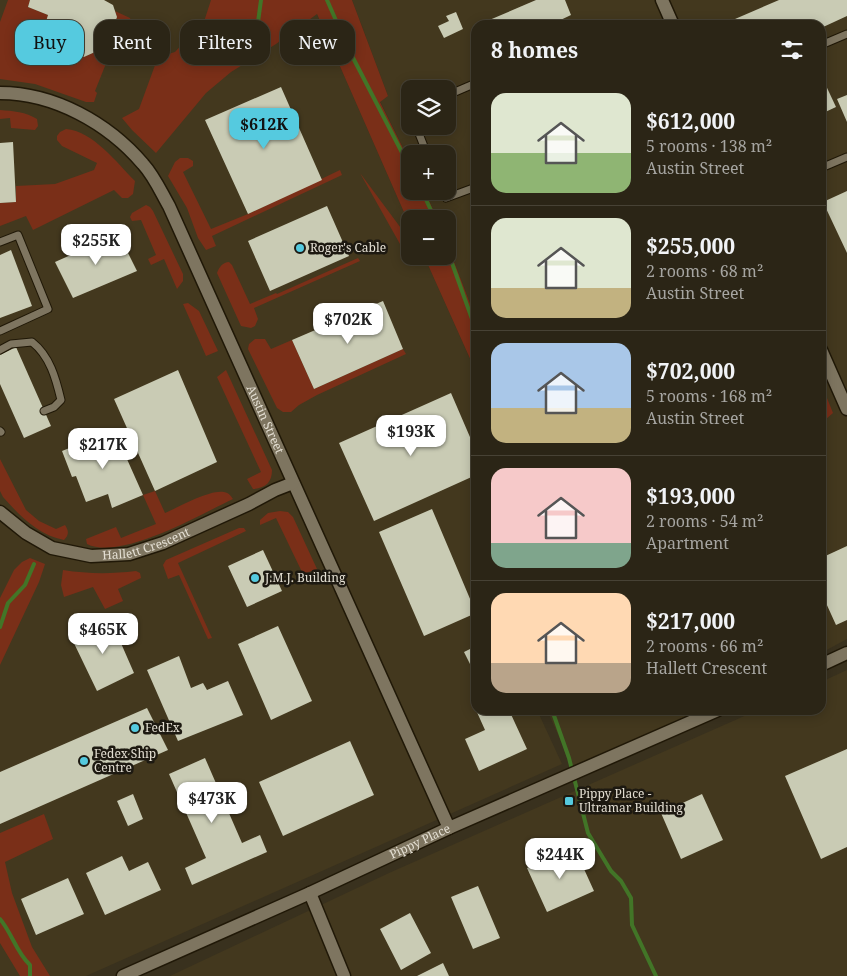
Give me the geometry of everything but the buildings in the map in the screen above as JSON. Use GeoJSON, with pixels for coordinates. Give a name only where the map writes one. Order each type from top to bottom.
{"type":"FeatureCollection","features":[{"type":"Feature","properties":{"kind":"street"},"geometry":{"type":"LineString","coordinates":[[662,0],[671,20]]}},
{"type":"Feature","properties":{"kind":"street","name":"Austin Street"},"geometry":{"type":"LineString","coordinates":[[0,92],[57,104],[77,112],[113,134],[144,165],[169,206],[449,828]]}},
{"type":"Feature","properties":{"kind":"street"},"geometry":{"type":"LineString","coordinates":[[826,361],[847,409]]}},
{"type":"Feature","properties":{"kind":"street","name":"Hallett Crescent"},"geometry":{"type":"LineString","coordinates":[[0,512],[26,533],[52,548],[91,556],[128,554],[146,550],[163,543],[293,483]]}},
{"type":"Feature","properties":{"kind":"street"},"geometry":{"type":"LineString","coordinates":[[826,663],[847,653]]}},
{"type":"Feature","properties":{"kind":"street","name":"Pippy Place"},"geometry":{"type":"LineString","coordinates":[[123,976],[310,893],[449,828],[706,715]]}},
{"type":"Feature","properties":{"kind":"street"},"geometry":{"type":"LineString","coordinates":[[310,893],[344,976]]}},
{"type":"Feature","properties":{"kind":"lane"},"geometry":{"type":"LineString","coordinates":[[826,43],[847,34]]}},
{"type":"Feature","properties":{"kind":"lane"},"geometry":{"type":"LineString","coordinates":[[456,92],[471,85]]}},
{"type":"Feature","properties":{"kind":"lane"},"geometry":{"type":"LineString","coordinates":[[826,166],[847,157]]}},
{"type":"Feature","properties":{"kind":"lane"},"geometry":{"type":"LineString","coordinates":[[456,194],[471,188]]}},
{"type":"Feature","properties":{"kind":"lane"},"geometry":{"type":"LineString","coordinates":[[0,242],[18,236],[48,309],[0,330]]}},
{"type":"Feature","properties":{"kind":"lane"},"geometry":{"type":"LineString","coordinates":[[0,350],[11,344],[32,342],[41,349],[56,381],[61,400],[54,407],[44,411]]}},
{"type":"Feature","properties":{"kind":"shaded area"},"geometry":{"type":"Polygon","coordinates":[[[0,0],[223,0],[317,14],[320,20],[280,20],[280,65],[339,65],[403,210],[401,210],[401,265],[428,265],[471,361],[471,715],[539,715],[562,764],[86,976],[0,976],[0,0]]]}},
{"type":"Feature","properties":{"kind":"shaded area"},"geometry":{"type":"Polygon","coordinates":[[[8,0],[30,0],[28,7],[48,15],[46,20],[15,20],[15,65],[84,65],[84,57],[94,52],[94,65],[105,65],[95,91],[97,93],[94,102],[86,102],[35,84],[0,79],[0,22],[8,0]]]}},
{"type":"Feature","properties":{"kind":"shaded area"},"geometry":{"type":"Polygon","coordinates":[[[211,0],[352,0],[388,96],[380,102],[402,145],[401,200],[429,200],[433,210],[403,210],[339,65],[355,65],[355,20],[320,20],[317,14],[309,20],[280,20],[280,41],[270,48],[270,20],[205,20],[211,0]]]}},
{"type":"Feature","properties":{"kind":"shaded area"},"geometry":{"type":"Polygon","coordinates":[[[352,0],[847,0],[847,639],[826,650],[826,20],[471,20],[471,306],[455,265],[456,210],[433,210],[429,200],[456,200],[456,145],[402,145],[380,101],[388,96],[352,0]]]}},
{"type":"Feature","properties":{"kind":"shaded area"},"geometry":{"type":"Polygon","coordinates":[[[115,11],[131,20],[116,20],[115,11]]]}},
{"type":"Feature","properties":{"kind":"shaded area"},"geometry":{"type":"Polygon","coordinates":[[[180,47],[180,65],[242,65],[206,93],[156,153],[122,118],[139,109],[155,65],[170,65],[170,53],[175,52],[180,47]]]}},
{"type":"Feature","properties":{"kind":"shaded area"},"geometry":{"type":"Polygon","coordinates":[[[0,110],[15,111],[28,115],[37,119],[38,126],[35,130],[11,128],[10,118],[0,119],[0,110]]]}},
{"type":"Feature","properties":{"kind":"shaded area"},"geometry":{"type":"Polygon","coordinates":[[[66,129],[86,135],[104,149],[135,181],[133,194],[128,198],[122,198],[114,190],[33,230],[26,216],[0,226],[0,203],[16,202],[16,186],[55,184],[94,170],[97,163],[62,146],[57,140],[60,132],[66,129]]]}},
{"type":"Feature","properties":{"kind":"shaded area"},"geometry":{"type":"Polygon","coordinates":[[[180,158],[188,158],[193,161],[193,166],[183,172],[211,229],[248,214],[340,170],[342,175],[212,236],[216,246],[206,250],[198,238],[187,208],[168,176],[175,162],[180,158]]]}},
{"type":"Feature","properties":{"kind":"shaded area"},"geometry":{"type":"Polygon","coordinates":[[[360,173],[401,228],[400,244],[360,173]]]}},
{"type":"Feature","properties":{"kind":"shaded area"},"geometry":{"type":"Polygon","coordinates":[[[146,205],[153,211],[183,274],[183,281],[177,289],[164,259],[151,265],[148,259],[156,255],[141,220],[132,221],[130,217],[132,213],[146,205]]]}},
{"type":"Feature","properties":{"kind":"shaded area"},"geometry":{"type":"Polygon","coordinates":[[[358,258],[360,261],[254,308],[258,319],[255,326],[251,328],[241,326],[217,273],[222,265],[229,262],[250,304],[358,258]]]}},
{"type":"Feature","properties":{"kind":"shaded area"},"geometry":{"type":"Polygon","coordinates":[[[428,265],[455,265],[471,306],[471,361],[428,265]]]}},
{"type":"Feature","properties":{"kind":"shaded area"},"geometry":{"type":"Polygon","coordinates":[[[188,303],[199,311],[218,351],[206,356],[183,304],[188,303]]]}},
{"type":"Feature","properties":{"kind":"shaded area"},"geometry":{"type":"Polygon","coordinates":[[[255,339],[265,339],[271,349],[292,340],[314,389],[403,349],[406,354],[317,395],[291,412],[283,412],[277,408],[248,349],[249,344],[255,339]]]}},
{"type":"Feature","properties":{"kind":"shaded area"},"geometry":{"type":"Polygon","coordinates":[[[226,370],[272,470],[271,478],[265,486],[253,489],[247,479],[261,472],[217,377],[226,370]]]}},
{"type":"Feature","properties":{"kind":"shaded area"},"geometry":{"type":"Polygon","coordinates":[[[826,396],[833,413],[826,419],[826,396]]]}},
{"type":"Feature","properties":{"kind":"shaded area"},"geometry":{"type":"Polygon","coordinates":[[[0,459],[26,510],[39,521],[56,529],[65,525],[68,533],[64,540],[46,534],[30,524],[3,497],[0,491],[0,459]]]}},
{"type":"Feature","properties":{"kind":"shaded area"},"geometry":{"type":"Polygon","coordinates":[[[155,491],[165,513],[211,493],[224,492],[233,499],[161,534],[140,541],[102,548],[87,544],[86,539],[116,527],[121,538],[156,524],[143,495],[155,491]]]}},
{"type":"Feature","properties":{"kind":"shaded area"},"geometry":{"type":"Polygon","coordinates":[[[288,512],[293,517],[317,569],[306,573],[302,572],[276,518],[260,525],[260,520],[268,513],[288,512]]]}},
{"type":"Feature","properties":{"kind":"shaded area"},"geometry":{"type":"Polygon","coordinates":[[[239,528],[244,528],[246,531],[178,563],[212,638],[208,639],[179,575],[168,579],[163,565],[166,560],[239,528]]]}},
{"type":"Feature","properties":{"kind":"shaded area"},"geometry":{"type":"Polygon","coordinates":[[[30,558],[45,564],[39,582],[0,665],[0,598],[14,570],[22,562],[30,558]]]}},
{"type":"Feature","properties":{"kind":"shaded area"},"geometry":{"type":"Polygon","coordinates":[[[63,570],[100,573],[136,571],[140,573],[141,578],[118,589],[123,601],[105,609],[93,587],[64,597],[61,585],[63,570]]]}},
{"type":"Feature","properties":{"kind":"shaded area"},"geometry":{"type":"Polygon","coordinates":[[[847,670],[847,976],[170,976],[389,873],[747,715],[826,715],[826,680],[847,670]]]}},
{"type":"Feature","properties":{"kind":"shaded area"},"geometry":{"type":"Polygon","coordinates":[[[549,715],[693,715],[572,766],[549,715]]]}},
{"type":"Feature","properties":{"kind":"shaded area"},"geometry":{"type":"Polygon","coordinates":[[[44,814],[53,839],[5,862],[12,893],[32,947],[50,976],[20,976],[0,943],[0,833],[44,814]]]}},
{"type":"Feature","properties":{"kind":"waterway"},"geometry":{"type":"LineString","coordinates":[[258,20],[261,0]]}},
{"type":"Feature","properties":{"kind":"waterway"},"geometry":{"type":"LineString","coordinates":[[327,0],[349,50],[401,151]]}},
{"type":"Feature","properties":{"kind":"waterway"},"geometry":{"type":"LineString","coordinates":[[426,200],[431,210]]}},
{"type":"Feature","properties":{"kind":"waterway"},"geometry":{"type":"LineString","coordinates":[[453,265],[471,316]]}},
{"type":"Feature","properties":{"kind":"waterway"},"geometry":{"type":"LineString","coordinates":[[0,627],[8,603],[25,585],[34,564]]}},
{"type":"Feature","properties":{"kind":"waterway"},"geometry":{"type":"LineString","coordinates":[[554,715],[569,758],[588,833],[611,871],[621,881],[631,898],[632,925],[656,976]]}},
{"type":"Feature","properties":{"kind":"waterway"},"geometry":{"type":"LineString","coordinates":[[0,919],[21,954],[30,965],[30,976]]}},
{"type":"Feature","properties":{"kind":"place","name":"Roger's Cable"},"geometry":{"type":"Point","coordinates":[300,248]}},
{"type":"Feature","properties":{"kind":"place","name":"J.M.J. Building"},"geometry":{"type":"Point","coordinates":[255,578]}},
{"type":"Feature","properties":{"kind":"place","name":"FedEx"},"geometry":{"type":"Point","coordinates":[135,728]}},
{"type":"Feature","properties":{"kind":"place","name":"Fedex Ship Centre"},"geometry":{"type":"Point","coordinates":[84,761]}},
{"type":"Feature","properties":{"kind":"place","name":"Pippy Place - Ultramar Building"},"geometry":{"type":"Point","coordinates":[569,801]}}]}
